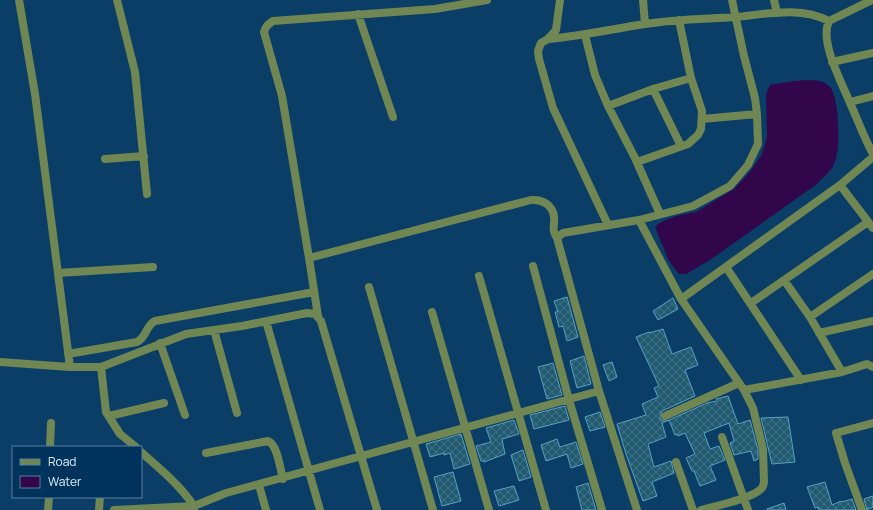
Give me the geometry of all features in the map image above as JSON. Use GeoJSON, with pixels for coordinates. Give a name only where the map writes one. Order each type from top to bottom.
{"type":"FeatureCollection","features":[{"type":"Feature","properties":{"kind":"street"},"geometry":{"type":"LineString","coordinates":[[19,0],[35,94],[70,367]]}},
{"type":"Feature","properties":{"kind":"street"},"geometry":{"type":"LineString","coordinates":[[117,0],[135,72],[148,194]]}},
{"type":"Feature","properties":{"kind":"street"},"geometry":{"type":"LineString","coordinates":[[435,9],[438,0]]}},
{"type":"Feature","properties":{"kind":"street"},"geometry":{"type":"LineString","coordinates":[[377,510],[321,321],[318,316],[282,96],[264,32],[268,23],[273,21],[435,9],[487,0]]}},
{"type":"Feature","properties":{"kind":"street"},"geometry":{"type":"LineString","coordinates":[[560,0],[556,30],[548,39],[541,43],[538,51],[543,76],[554,108],[608,225]]}},
{"type":"Feature","properties":{"kind":"street"},"geometry":{"type":"LineString","coordinates":[[643,0],[645,24]]}},
{"type":"Feature","properties":{"kind":"street"},"geometry":{"type":"LineString","coordinates":[[557,238],[563,233],[639,220],[693,206],[730,186],[748,165],[758,144],[757,114],[755,98],[732,0]]}},
{"type":"Feature","properties":{"kind":"street"},"geometry":{"type":"LineString","coordinates":[[774,0],[777,13]]}},
{"type":"Feature","properties":{"kind":"street"},"geometry":{"type":"LineString","coordinates":[[681,299],[840,185],[873,156],[832,62],[826,27],[829,21],[856,3],[872,0]]}},
{"type":"Feature","properties":{"kind":"street"},"geometry":{"type":"LineString","coordinates":[[548,39],[585,35],[645,24],[679,20],[777,13],[803,12],[819,16],[829,21]]}},
{"type":"Feature","properties":{"kind":"street"},"geometry":{"type":"LineString","coordinates":[[358,14],[393,117]]}},
{"type":"Feature","properties":{"kind":"street"},"geometry":{"type":"LineString","coordinates":[[637,162],[688,144],[698,135],[701,129],[702,119],[700,102],[691,78],[679,20]]}},
{"type":"Feature","properties":{"kind":"street"},"geometry":{"type":"LineString","coordinates":[[585,35],[595,74],[608,106],[637,162],[660,214]]}},
{"type":"Feature","properties":{"kind":"street"},"geometry":{"type":"LineString","coordinates":[[832,62],[873,53]]}},
{"type":"Feature","properties":{"kind":"street"},"geometry":{"type":"LineString","coordinates":[[608,106],[691,78]]}},
{"type":"Feature","properties":{"kind":"street"},"geometry":{"type":"LineString","coordinates":[[653,90],[680,146]]}},
{"type":"Feature","properties":{"kind":"street"},"geometry":{"type":"LineString","coordinates":[[850,102],[873,96]]}},
{"type":"Feature","properties":{"kind":"street"},"geometry":{"type":"LineString","coordinates":[[702,119],[757,114]]}},
{"type":"Feature","properties":{"kind":"street"},"geometry":{"type":"LineString","coordinates":[[105,159],[144,156]]}},
{"type":"Feature","properties":{"kind":"street"},"geometry":{"type":"LineString","coordinates":[[751,303],[870,225],[840,185]]}},
{"type":"Feature","properties":{"kind":"street"},"geometry":{"type":"LineString","coordinates":[[309,258],[539,200],[549,206],[554,216],[553,228],[599,392],[637,510]]}},
{"type":"Feature","properties":{"kind":"street"},"geometry":{"type":"LineString","coordinates":[[639,220],[681,299],[744,390],[753,408],[763,449],[764,480],[761,489],[743,498],[700,510]]}},
{"type":"Feature","properties":{"kind":"street"},"geometry":{"type":"LineString","coordinates":[[533,266],[569,400],[602,510]]}},
{"type":"Feature","properties":{"kind":"street"},"geometry":{"type":"LineString","coordinates":[[58,274],[153,267]]}},
{"type":"Feature","properties":{"kind":"street"},"geometry":{"type":"LineString","coordinates":[[726,267],[801,380]]}},
{"type":"Feature","properties":{"kind":"street"},"geometry":{"type":"LineString","coordinates":[[810,317],[873,274]]}},
{"type":"Feature","properties":{"kind":"street"},"geometry":{"type":"LineString","coordinates":[[479,276],[546,510]]}},
{"type":"Feature","properties":{"kind":"street"},"geometry":{"type":"LineString","coordinates":[[784,280],[810,317],[842,372]]}},
{"type":"Feature","properties":{"kind":"street"},"geometry":{"type":"LineString","coordinates":[[368,287],[433,510]]}},
{"type":"Feature","properties":{"kind":"street"},"geometry":{"type":"LineString","coordinates":[[68,354],[137,342],[144,337],[149,326],[155,321],[314,292]]}},
{"type":"Feature","properties":{"kind":"street"},"geometry":{"type":"LineString","coordinates":[[432,312],[465,429],[490,510]]}},
{"type":"Feature","properties":{"kind":"street"},"geometry":{"type":"LineString","coordinates":[[0,362],[70,367],[101,367],[186,334],[242,326],[311,313],[318,316]]}},
{"type":"Feature","properties":{"kind":"street"},"geometry":{"type":"LineString","coordinates":[[266,321],[320,510]]}},
{"type":"Feature","properties":{"kind":"street"},"geometry":{"type":"LineString","coordinates":[[819,333],[873,321]]}},
{"type":"Feature","properties":{"kind":"street"},"geometry":{"type":"LineString","coordinates":[[214,330],[237,413]]}},
{"type":"Feature","properties":{"kind":"street"},"geometry":{"type":"LineString","coordinates":[[160,344],[185,415]]}},
{"type":"Feature","properties":{"kind":"street"},"geometry":{"type":"LineString","coordinates":[[744,390],[842,372],[867,364],[873,367]]}},
{"type":"Feature","properties":{"kind":"street"},"geometry":{"type":"LineString","coordinates":[[101,367],[106,412],[120,434],[135,446]]}},
{"type":"Feature","properties":{"kind":"street"},"geometry":{"type":"LineString","coordinates":[[665,416],[739,383]]}},
{"type":"Feature","properties":{"kind":"street"},"geometry":{"type":"LineString","coordinates":[[114,510],[194,508],[226,494],[599,392]]}},
{"type":"Feature","properties":{"kind":"street"},"geometry":{"type":"LineString","coordinates":[[109,416],[164,403]]}},
{"type":"Feature","properties":{"kind":"street"},"geometry":{"type":"LineString","coordinates":[[50,446],[51,423]]}},
{"type":"Feature","properties":{"kind":"street"},"geometry":{"type":"LineString","coordinates":[[862,510],[836,433],[873,423]]}},
{"type":"Feature","properties":{"kind":"street"},"geometry":{"type":"LineString","coordinates":[[722,437],[748,510]]}},
{"type":"Feature","properties":{"kind":"street"},"geometry":{"type":"LineString","coordinates":[[206,453],[268,441],[275,447],[283,478]]}},
{"type":"Feature","properties":{"kind":"street"},"geometry":{"type":"LineString","coordinates":[[142,454],[160,467],[185,493],[194,508]]}},
{"type":"Feature","properties":{"kind":"street"},"geometry":{"type":"LineString","coordinates":[[676,462],[693,510]]}},
{"type":"Feature","properties":{"kind":"street"},"geometry":{"type":"LineString","coordinates":[[259,485],[266,510]]}},
{"type":"Feature","properties":{"kind":"street"},"geometry":{"type":"LineString","coordinates":[[48,498],[48,510]]}},
{"type":"Feature","properties":{"kind":"street"},"geometry":{"type":"LineString","coordinates":[[99,510],[100,498]]}},
{"type":"Feature","properties":{"kind":"water"},"geometry":{"type":"Polygon","coordinates":[[[794,81],[820,81],[832,89],[838,117],[838,148],[832,168],[817,184],[710,260],[686,274],[679,274],[669,261],[655,227],[661,222],[676,216],[696,212],[734,189],[750,172],[762,154],[767,137],[766,94],[770,85],[794,81]]]}},
{"type":"Feature","properties":{"kind":"building"},"geometry":{"type":"Polygon","coordinates":[[[567,297],[578,337],[567,341],[563,326],[559,327],[555,312],[558,312],[554,301],[567,297]]]}},
{"type":"Feature","properties":{"kind":"building"},"geometry":{"type":"Polygon","coordinates":[[[673,298],[678,309],[658,320],[653,311],[673,298]]]}},
{"type":"Feature","properties":{"kind":"building"},"geometry":{"type":"Polygon","coordinates":[[[663,329],[672,354],[691,347],[698,365],[685,370],[695,396],[662,411],[660,415],[660,419],[667,421],[662,423],[666,437],[648,444],[654,467],[671,461],[674,473],[652,482],[657,496],[643,501],[617,424],[646,415],[642,404],[658,397],[654,388],[659,386],[636,337],[663,329]]]}},
{"type":"Feature","properties":{"kind":"building"},"geometry":{"type":"Polygon","coordinates":[[[584,356],[591,384],[577,388],[570,361],[584,356]]]}},
{"type":"Feature","properties":{"kind":"building"},"geometry":{"type":"Polygon","coordinates":[[[612,362],[617,377],[609,381],[603,365],[612,362]]]}},
{"type":"Feature","properties":{"kind":"building"},"geometry":{"type":"Polygon","coordinates":[[[553,363],[562,395],[547,399],[538,367],[553,363]]]}},
{"type":"Feature","properties":{"kind":"building"},"geometry":{"type":"Polygon","coordinates":[[[728,396],[738,424],[750,420],[758,450],[758,459],[754,461],[751,451],[734,455],[730,443],[734,441],[729,423],[704,433],[710,449],[719,446],[725,460],[710,466],[716,480],[700,486],[694,471],[692,471],[686,458],[695,454],[685,433],[678,436],[678,434],[675,435],[669,420],[707,403],[717,401],[716,399],[728,396]]]}},
{"type":"Feature","properties":{"kind":"building"},"geometry":{"type":"Polygon","coordinates":[[[565,406],[569,420],[534,429],[530,415],[565,406]]]}},
{"type":"Feature","properties":{"kind":"building"},"geometry":{"type":"Polygon","coordinates":[[[600,412],[605,427],[590,431],[585,417],[600,412]]]}},
{"type":"Feature","properties":{"kind":"building"},"geometry":{"type":"Polygon","coordinates":[[[788,417],[795,462],[772,464],[761,418],[788,417]]]}},
{"type":"Feature","properties":{"kind":"building"},"geometry":{"type":"Polygon","coordinates":[[[514,420],[519,434],[502,439],[505,454],[484,462],[481,461],[476,446],[491,442],[486,428],[514,420]]]}},
{"type":"Feature","properties":{"kind":"building"},"geometry":{"type":"Polygon","coordinates":[[[461,434],[470,464],[454,469],[450,453],[430,457],[426,444],[461,434]]]}},
{"type":"Feature","properties":{"kind":"building"},"geometry":{"type":"Polygon","coordinates":[[[557,439],[560,447],[576,442],[583,464],[571,468],[567,454],[546,461],[541,445],[557,439]]]}},
{"type":"Feature","properties":{"kind":"building"},"geometry":{"type":"Polygon","coordinates":[[[523,450],[531,477],[519,481],[511,455],[523,450]]]}},
{"type":"Feature","properties":{"kind":"building"},"geometry":{"type":"Polygon","coordinates":[[[453,472],[461,501],[442,506],[434,477],[453,472]]]}},
{"type":"Feature","properties":{"kind":"building"},"geometry":{"type":"Polygon","coordinates":[[[825,482],[832,505],[841,501],[852,499],[856,510],[819,510],[818,507],[815,508],[807,487],[825,482]]]}},
{"type":"Feature","properties":{"kind":"building"},"geometry":{"type":"Polygon","coordinates":[[[588,483],[596,510],[582,510],[576,487],[588,483]]]}},
{"type":"Feature","properties":{"kind":"building"},"geometry":{"type":"Polygon","coordinates":[[[514,486],[519,500],[499,506],[494,491],[514,486]]]}},
{"type":"Feature","properties":{"kind":"building"},"geometry":{"type":"Polygon","coordinates":[[[873,496],[873,507],[867,510],[864,499],[873,496]]]}},
{"type":"Feature","properties":{"kind":"building"},"geometry":{"type":"Polygon","coordinates":[[[784,503],[786,510],[767,510],[767,509],[784,503]]]}}]}
